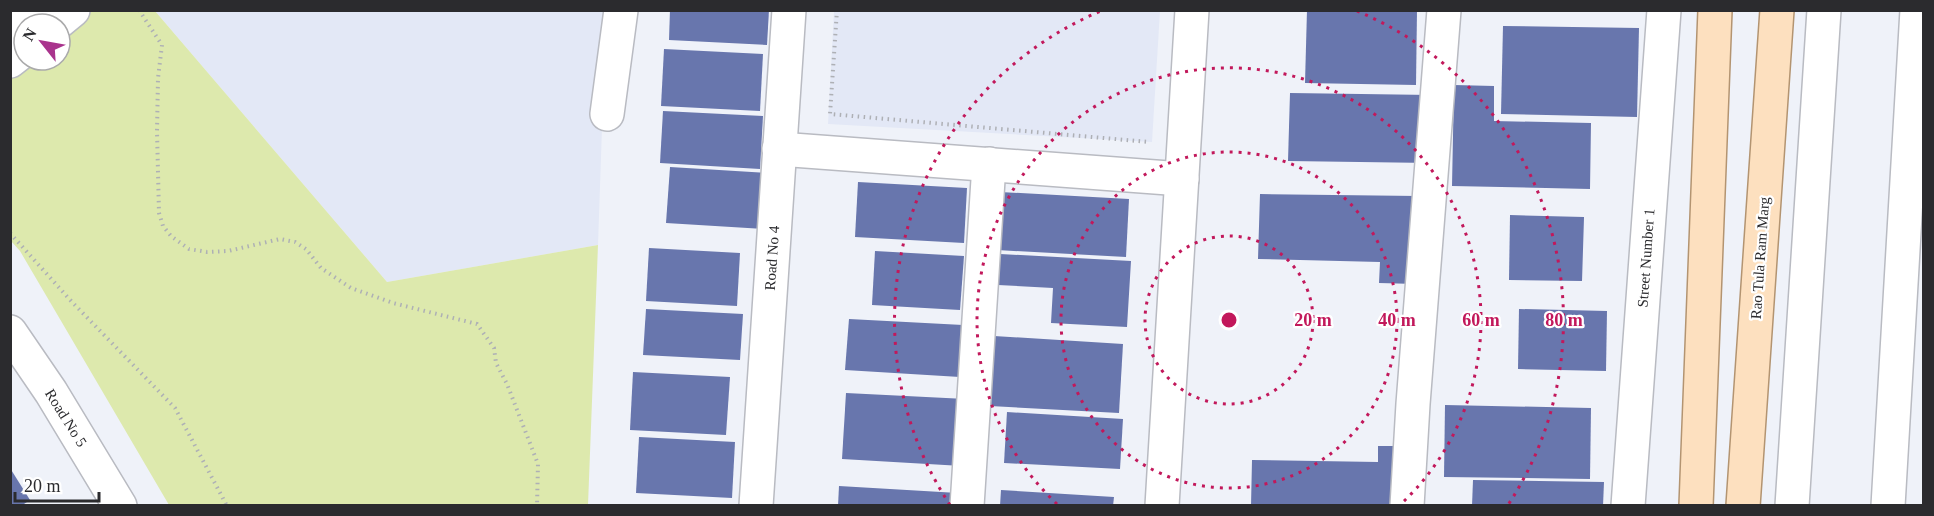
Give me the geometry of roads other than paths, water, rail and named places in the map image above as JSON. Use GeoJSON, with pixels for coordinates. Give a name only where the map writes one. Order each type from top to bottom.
{"type":"FeatureCollection","features":[{"type":"Feature","properties":{"kind":"main road"},"geometry":{"type":"LineString","coordinates":[[1696,506],[1715,10]]}},
{"type":"Feature","properties":{"kind":"main road","name":"Rao Tula Ram Marg"},"geometry":{"type":"LineString","coordinates":[[1743,506],[1777,10]]}},
{"type":"Feature","properties":{"kind":"street"},"geometry":{"type":"LineString","coordinates":[[10,28],[32,10]]}},
{"type":"Feature","properties":{"kind":"street"},"geometry":{"type":"LineString","coordinates":[[607,114],[621,10]]}},
{"type":"Feature","properties":{"kind":"street","name":"Road No 4"},"geometry":{"type":"LineString","coordinates":[[756,506],[789,10]]}},
{"type":"Feature","properties":{"kind":"street"},"geometry":{"type":"LineString","coordinates":[[1407,506],[1444,10]]}},
{"type":"Feature","properties":{"kind":"street","name":"Street Number 1"},"geometry":{"type":"LineString","coordinates":[[1628,506],[1664,10]]}},
{"type":"Feature","properties":{"kind":"street"},"geometry":{"type":"LineString","coordinates":[[1792,506],[1824,10]]}},
{"type":"Feature","properties":{"kind":"street"},"geometry":{"type":"LineString","coordinates":[[1888,506],[1917,10]]}},
{"type":"Feature","properties":{"kind":"street"},"geometry":{"type":"LineString","coordinates":[[1162,506],[1191,11]]}},
{"type":"Feature","properties":{"kind":"street"},"geometry":{"type":"LineString","coordinates":[[779,148],[1182,179]]}},
{"type":"Feature","properties":{"kind":"street"},"geometry":{"type":"LineString","coordinates":[[967,506],[988,164]]}},
{"type":"Feature","properties":{"kind":"street","name":"Road No 5"},"geometry":{"type":"LineString","coordinates":[[10,332],[51,392],[120,506]]}}]}
